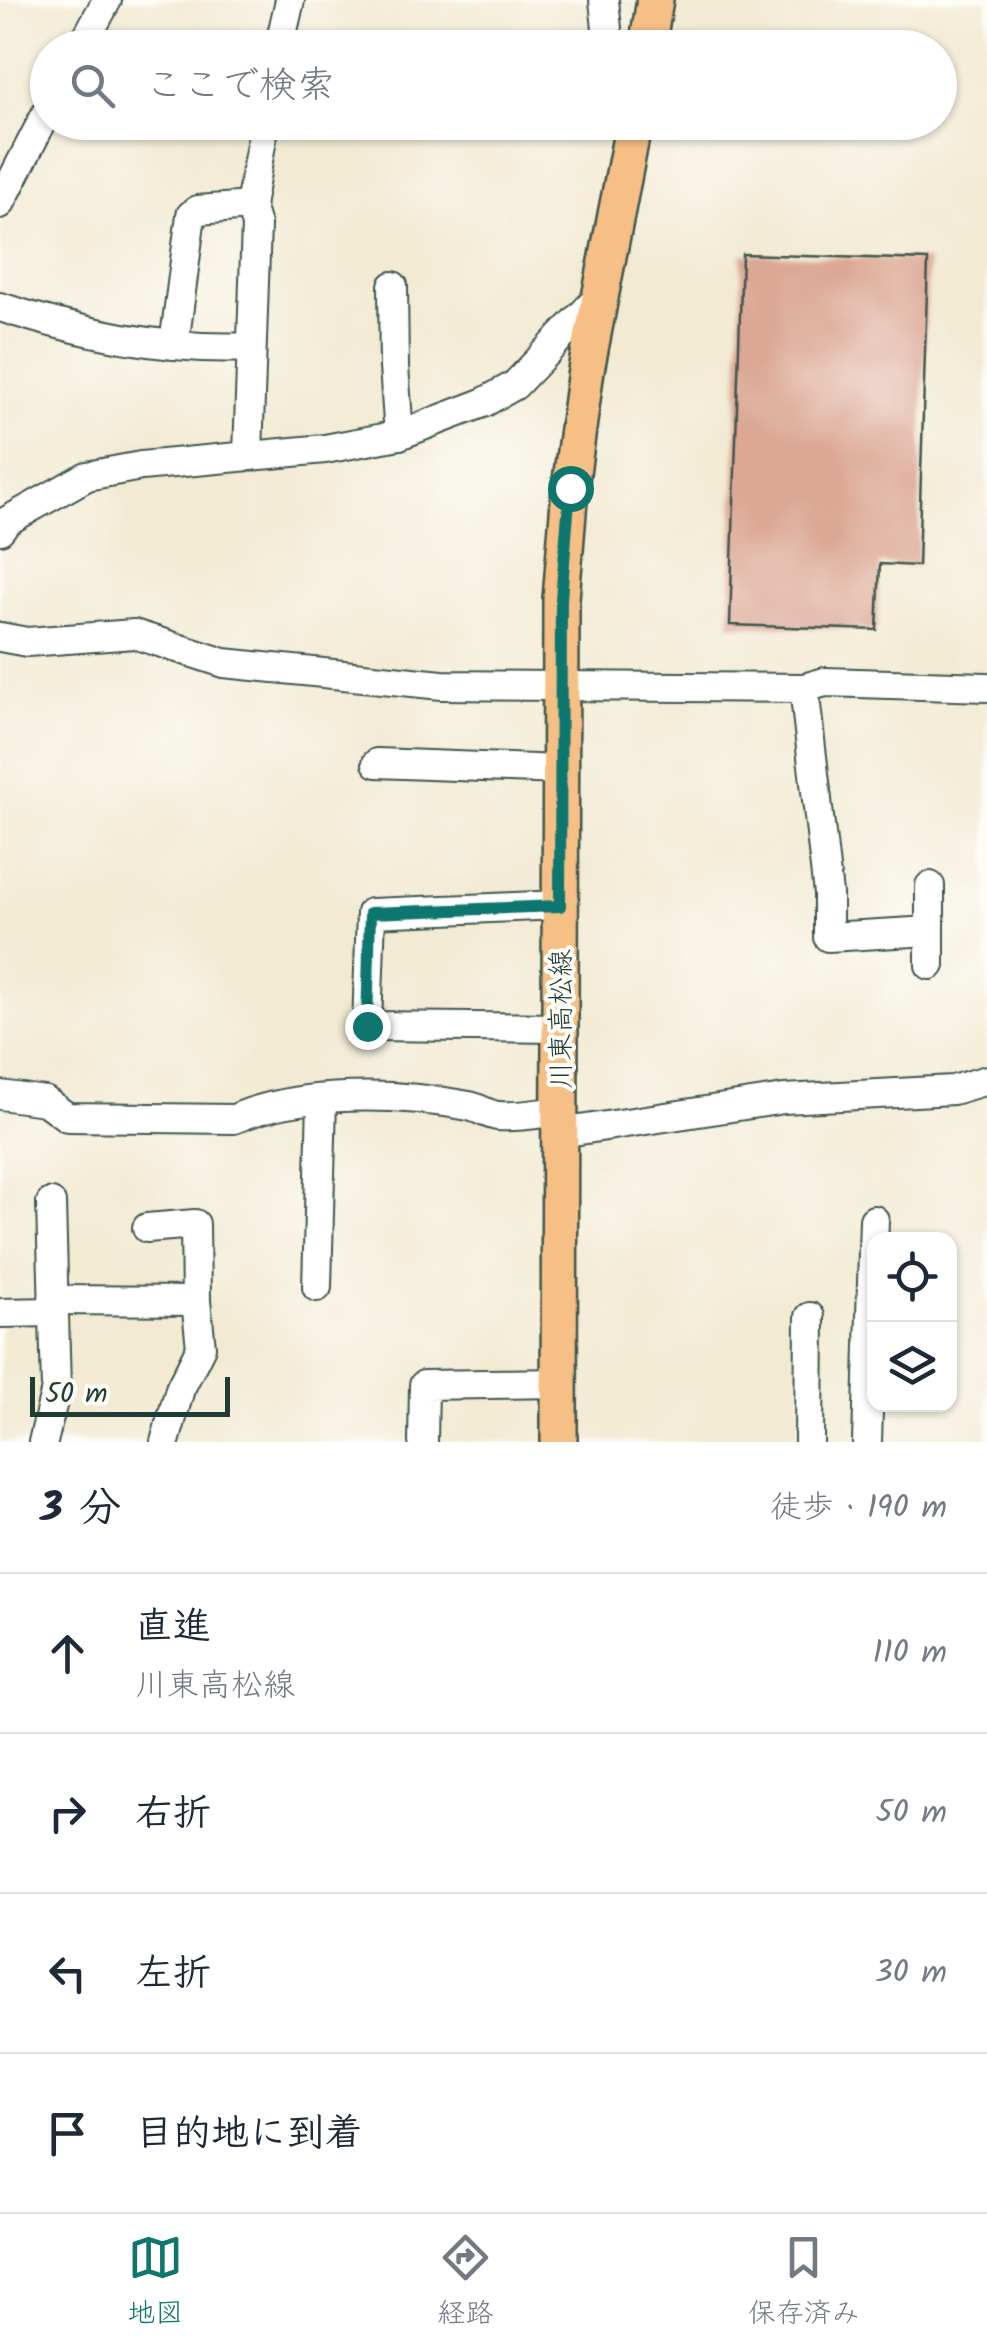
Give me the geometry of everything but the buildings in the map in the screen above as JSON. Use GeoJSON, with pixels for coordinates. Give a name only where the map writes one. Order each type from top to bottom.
{"type":"FeatureCollection","features":[{"type":"Feature","properties":{"kind":"main road"},"geometry":{"type":"LineString","coordinates":[[650,30],[655,0]]}},
{"type":"Feature","properties":{"kind":"main road","name":"川東高松線"},"geometry":{"type":"LineString","coordinates":[[559,1442],[561,599],[570,488],[586,370],[627,140]]}},
{"type":"Feature","properties":{"kind":"street"},"geometry":{"type":"LineString","coordinates":[[90,30],[106,0]]}},
{"type":"Feature","properties":{"kind":"street"},"geometry":{"type":"LineString","coordinates":[[283,30],[290,0]]}},
{"type":"Feature","properties":{"kind":"street"},"geometry":{"type":"LineString","coordinates":[[604,0],[607,30]]}},
{"type":"Feature","properties":{"kind":"street"},"geometry":{"type":"LineString","coordinates":[[0,204],[33,140]]}},
{"type":"Feature","properties":{"kind":"street"},"geometry":{"type":"LineString","coordinates":[[248,454],[256,226],[250,206],[262,140]]}},
{"type":"Feature","properties":{"kind":"street"},"geometry":{"type":"LineString","coordinates":[[174,345],[191,216],[198,210],[250,206]]}},
{"type":"Feature","properties":{"kind":"street"},"geometry":{"type":"LineString","coordinates":[[393,286],[399,434]]}},
{"type":"Feature","properties":{"kind":"street"},"geometry":{"type":"LineString","coordinates":[[0,530],[7,521],[86,476],[248,454],[325,449],[399,434],[483,402],[515,385],[600,295]]}},
{"type":"Feature","properties":{"kind":"street"},"geometry":{"type":"LineString","coordinates":[[0,307],[71,330],[203,349],[250,347]]}},
{"type":"Feature","properties":{"kind":"street"},"geometry":{"type":"LineString","coordinates":[[0,637],[27,642],[134,634],[224,663],[442,686],[804,688],[825,682],[987,687]]}},
{"type":"Feature","properties":{"kind":"street"},"geometry":{"type":"LineString","coordinates":[[804,688],[828,894],[828,937],[930,931]]}},
{"type":"Feature","properties":{"kind":"street"},"geometry":{"type":"LineString","coordinates":[[377,763],[560,770]]}},
{"type":"Feature","properties":{"kind":"street"},"geometry":{"type":"LineString","coordinates":[[930,886],[930,965]]}},
{"type":"Feature","properties":{"kind":"street"},"geometry":{"type":"LineString","coordinates":[[560,906],[370,913],[367,1026],[560,1028]]}},
{"type":"Feature","properties":{"kind":"street"},"geometry":{"type":"LineString","coordinates":[[0,1095],[45,1100],[67,1117],[234,1119],[256,1109],[322,1100],[406,1099],[474,1107],[495,1116],[560,1122],[784,1099],[953,1090],[987,1080]]}},
{"type":"Feature","properties":{"kind":"street"},"geometry":{"type":"LineString","coordinates":[[318,1287],[322,1100]]}},
{"type":"Feature","properties":{"kind":"street"},"geometry":{"type":"LineString","coordinates":[[43,1442],[56,1389],[51,1203]]}},
{"type":"Feature","properties":{"kind":"street"},"geometry":{"type":"LineString","coordinates":[[866,1442],[874,1220]]}},
{"type":"Feature","properties":{"kind":"street"},"geometry":{"type":"LineString","coordinates":[[147,1228],[196,1224],[196,1302],[201,1347],[180,1389],[165,1442]]}},
{"type":"Feature","properties":{"kind":"street"},"geometry":{"type":"LineString","coordinates":[[0,1313],[54,1306],[196,1302]]}},
{"type":"Feature","properties":{"kind":"street"},"geometry":{"type":"LineString","coordinates":[[809,1442],[810,1317]]}},
{"type":"Feature","properties":{"kind":"street"},"geometry":{"type":"LineString","coordinates":[[423,1442],[424,1386],[559,1384]]}},
{"type":"Feature","properties":{"kind":"route"},"geometry":{"type":"LineString","coordinates":[[367,1026],[370,913],[560,906],[561,599],[570,488]]}}]}
